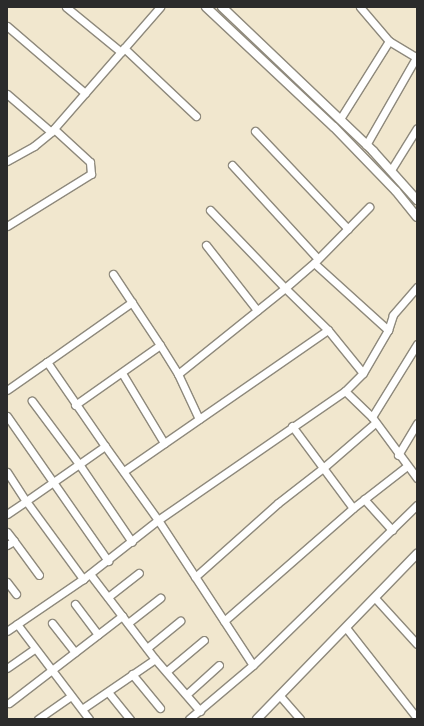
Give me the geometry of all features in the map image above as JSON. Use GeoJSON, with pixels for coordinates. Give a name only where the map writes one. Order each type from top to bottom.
{"type":"FeatureCollection","features":[{"type":"Feature","properties":{"kind":"street"},"geometry":{"type":"LineString","coordinates":[[66,7],[122,50],[196,116]]}},
{"type":"Feature","properties":{"kind":"street"},"geometry":{"type":"LineString","coordinates":[[7,161],[34,146],[52,130],[160,7]]}},
{"type":"Feature","properties":{"kind":"street"},"geometry":{"type":"LineString","coordinates":[[206,7],[334,127],[396,191],[417,217]]}},
{"type":"Feature","properties":{"kind":"street"},"geometry":{"type":"LineString","coordinates":[[222,7],[340,119],[416,196]]}},
{"type":"Feature","properties":{"kind":"street"},"geometry":{"type":"LineString","coordinates":[[360,7],[389,42],[417,57],[366,145]]}},
{"type":"Feature","properties":{"kind":"street"},"geometry":{"type":"LineString","coordinates":[[7,26],[86,93]]}},
{"type":"Feature","properties":{"kind":"street"},"geometry":{"type":"LineString","coordinates":[[340,119],[389,42]]}},
{"type":"Feature","properties":{"kind":"street"},"geometry":{"type":"LineString","coordinates":[[7,94],[90,162],[91,174],[7,226]]}},
{"type":"Feature","properties":{"kind":"street"},"geometry":{"type":"LineString","coordinates":[[391,170],[417,128]]}},
{"type":"Feature","properties":{"kind":"street"},"geometry":{"type":"LineString","coordinates":[[255,131],[348,229]]}},
{"type":"Feature","properties":{"kind":"street"},"geometry":{"type":"LineString","coordinates":[[232,165],[316,261],[388,330]]}},
{"type":"Feature","properties":{"kind":"street"},"geometry":{"type":"LineString","coordinates":[[178,374],[285,288],[316,261],[369,207]]}},
{"type":"Feature","properties":{"kind":"street"},"geometry":{"type":"LineString","coordinates":[[210,210],[285,288],[328,330],[363,373]]}},
{"type":"Feature","properties":{"kind":"street"},"geometry":{"type":"LineString","coordinates":[[206,245],[256,310]]}},
{"type":"Feature","properties":{"kind":"street"},"geometry":{"type":"LineString","coordinates":[[112,274],[132,302],[178,374],[199,419]]}},
{"type":"Feature","properties":{"kind":"street"},"geometry":{"type":"LineString","coordinates":[[7,630],[108,561],[158,520],[292,426],[345,392],[363,373],[400,306],[417,288]]}},
{"type":"Feature","properties":{"kind":"street"},"geometry":{"type":"LineString","coordinates":[[7,390],[132,302]]}},
{"type":"Feature","properties":{"kind":"street"},"geometry":{"type":"LineString","coordinates":[[124,472],[328,330]]}},
{"type":"Feature","properties":{"kind":"street"},"geometry":{"type":"LineString","coordinates":[[195,577],[278,503],[323,468],[374,420],[417,344]]}},
{"type":"Feature","properties":{"kind":"street"},"geometry":{"type":"LineString","coordinates":[[76,405],[160,345]]}},
{"type":"Feature","properties":{"kind":"street"},"geometry":{"type":"LineString","coordinates":[[47,362],[158,520],[253,665]]}},
{"type":"Feature","properties":{"kind":"street"},"geometry":{"type":"LineString","coordinates":[[122,373],[164,443]]}},
{"type":"Feature","properties":{"kind":"street"},"geometry":{"type":"LineString","coordinates":[[345,392],[374,420],[398,455],[417,478]]}},
{"type":"Feature","properties":{"kind":"street"},"geometry":{"type":"LineString","coordinates":[[32,401],[79,464],[132,542]]}},
{"type":"Feature","properties":{"kind":"street"},"geometry":{"type":"LineString","coordinates":[[7,416],[108,561]]}},
{"type":"Feature","properties":{"kind":"street"},"geometry":{"type":"LineString","coordinates":[[398,455],[417,423]]}},
{"type":"Feature","properties":{"kind":"street"},"geometry":{"type":"LineString","coordinates":[[292,426],[353,508]]}},
{"type":"Feature","properties":{"kind":"street"},"geometry":{"type":"LineString","coordinates":[[7,514],[105,446]]}},
{"type":"Feature","properties":{"kind":"street"},"geometry":{"type":"LineString","coordinates":[[224,621],[353,508],[407,466]]}},
{"type":"Feature","properties":{"kind":"street"},"geometry":{"type":"LineString","coordinates":[[7,472],[26,501],[83,579]]}},
{"type":"Feature","properties":{"kind":"street"},"geometry":{"type":"LineString","coordinates":[[364,499],[392,530]]}},
{"type":"Feature","properties":{"kind":"street"},"geometry":{"type":"LineString","coordinates":[[189,719],[253,665],[417,505]]}},
{"type":"Feature","properties":{"kind":"street"},"geometry":{"type":"LineString","coordinates":[[7,532],[10,543],[39,575]]}},
{"type":"Feature","properties":{"kind":"street"},"geometry":{"type":"LineString","coordinates":[[257,719],[347,629],[417,554]]}},
{"type":"Feature","properties":{"kind":"street"},"geometry":{"type":"LineString","coordinates":[[90,574],[155,658],[200,711]]}},
{"type":"Feature","properties":{"kind":"street"},"geometry":{"type":"LineString","coordinates":[[108,597],[139,574]]}},
{"type":"Feature","properties":{"kind":"street"},"geometry":{"type":"LineString","coordinates":[[7,582],[16,594]]}},
{"type":"Feature","properties":{"kind":"street"},"geometry":{"type":"LineString","coordinates":[[128,623],[160,598]]}},
{"type":"Feature","properties":{"kind":"street"},"geometry":{"type":"LineString","coordinates":[[376,598],[417,644]]}},
{"type":"Feature","properties":{"kind":"street"},"geometry":{"type":"LineString","coordinates":[[75,604],[98,634]]}},
{"type":"Feature","properties":{"kind":"street"},"geometry":{"type":"LineString","coordinates":[[9,704],[122,616]]}},
{"type":"Feature","properties":{"kind":"street"},"geometry":{"type":"LineString","coordinates":[[147,648],[180,621]]}},
{"type":"Feature","properties":{"kind":"street"},"geometry":{"type":"LineString","coordinates":[[52,622],[75,652]]}},
{"type":"Feature","properties":{"kind":"street"},"geometry":{"type":"LineString","coordinates":[[16,624],[50,671],[89,719]]}},
{"type":"Feature","properties":{"kind":"street"},"geometry":{"type":"LineString","coordinates":[[347,629],[417,718]]}},
{"type":"Feature","properties":{"kind":"street"},"geometry":{"type":"LineString","coordinates":[[166,671],[204,640]]}},
{"type":"Feature","properties":{"kind":"street"},"geometry":{"type":"LineString","coordinates":[[7,668],[34,649]]}},
{"type":"Feature","properties":{"kind":"street"},"geometry":{"type":"LineString","coordinates":[[82,709],[155,658]]}},
{"type":"Feature","properties":{"kind":"street"},"geometry":{"type":"LineString","coordinates":[[187,694],[219,665]]}},
{"type":"Feature","properties":{"kind":"street"},"geometry":{"type":"LineString","coordinates":[[132,674],[160,708]]}},
{"type":"Feature","properties":{"kind":"street"},"geometry":{"type":"LineString","coordinates":[[108,692],[130,719]]}},
{"type":"Feature","properties":{"kind":"street"},"geometry":{"type":"LineString","coordinates":[[38,719],[71,696]]}},
{"type":"Feature","properties":{"kind":"street"},"geometry":{"type":"LineString","coordinates":[[281,696],[300,719]]}}]}
